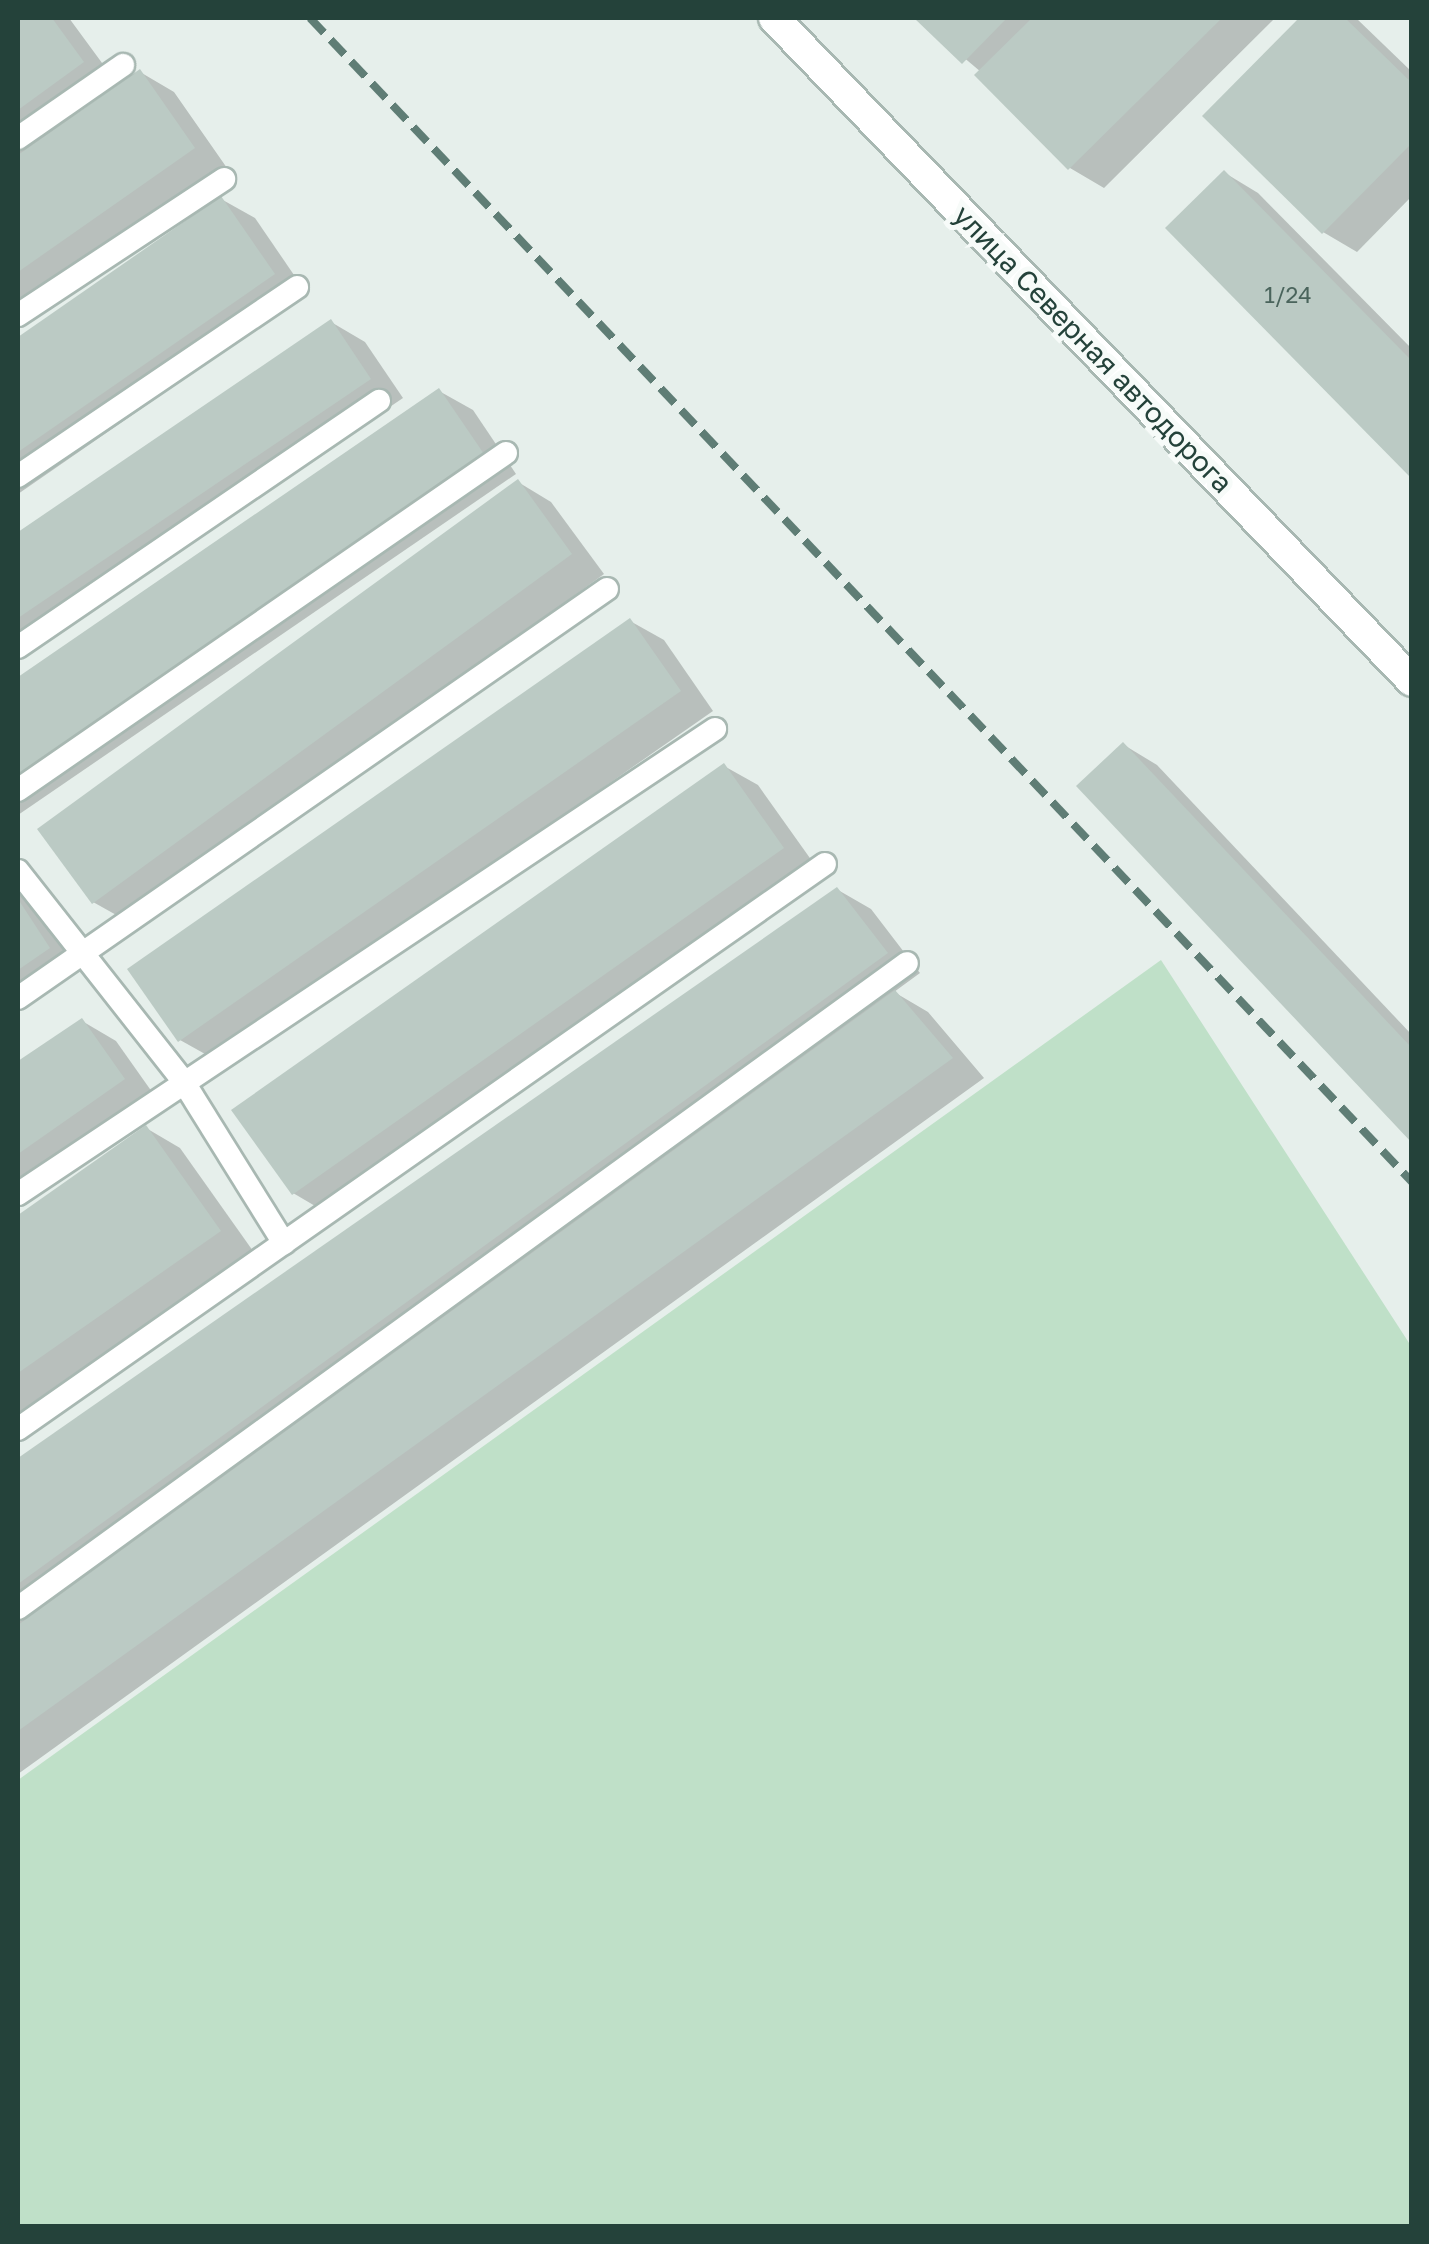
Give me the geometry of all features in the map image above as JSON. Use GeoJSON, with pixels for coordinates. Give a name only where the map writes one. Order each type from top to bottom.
{"type":"FeatureCollection","features":[{"type":"Feature","properties":{"kind":"main road","name":"улица Северная автодорога"},"geometry":{"type":"LineString","coordinates":[[774,18],[1412,682]]}},
{"type":"Feature","properties":{"kind":"lane"},"geometry":{"type":"LineString","coordinates":[[18,138],[123,65]]}},
{"type":"Feature","properties":{"kind":"lane"},"geometry":{"type":"LineString","coordinates":[[18,315],[224,179]]}},
{"type":"Feature","properties":{"kind":"lane"},"geometry":{"type":"LineString","coordinates":[[18,476],[298,287]]}},
{"type":"Feature","properties":{"kind":"lane"},"geometry":{"type":"LineString","coordinates":[[18,647],[379,401]]}},
{"type":"Feature","properties":{"kind":"lane"},"geometry":{"type":"LineString","coordinates":[[18,790],[506,453]]}},
{"type":"Feature","properties":{"kind":"lane"},"geometry":{"type":"LineString","coordinates":[[18,998],[607,589]]}},
{"type":"Feature","properties":{"kind":"lane"},"geometry":{"type":"LineString","coordinates":[[18,1194],[715,729]]}},
{"type":"Feature","properties":{"kind":"lane"},"geometry":{"type":"LineString","coordinates":[[18,1429],[826,864]]}},
{"type":"Feature","properties":{"kind":"lane"},"geometry":{"type":"LineString","coordinates":[[18,871],[182,1081],[284,1243]]}},
{"type":"Feature","properties":{"kind":"lane"},"geometry":{"type":"LineString","coordinates":[[18,1608],[907,964]]}},
{"type":"Feature","properties":{"kind":"green space"},"geometry":{"type":"Polygon","coordinates":[[[1161,960],[1411,1346],[1411,2226],[18,2226],[18,1780],[1161,960]]]}},
{"type":"Feature","properties":{"kind":"building"},"geometry":{"type":"Polygon","coordinates":[[[18,18],[52,18],[84,62],[18,110],[18,18]]]}},
{"type":"Feature","properties":{"kind":"building"},"geometry":{"type":"Polygon","coordinates":[[[914,18],[1007,18],[962,64],[914,18]]]}},
{"type":"Feature","properties":{"kind":"building"},"geometry":{"type":"Polygon","coordinates":[[[1032,18],[1222,18],[1068,170],[974,75],[1032,18]]]}},
{"type":"Feature","properties":{"kind":"building"},"geometry":{"type":"Polygon","coordinates":[[[1299,18],[1345,18],[1412,83],[1412,143],[1322,234],[1202,116],[1299,18]]]}},
{"type":"Feature","properties":{"kind":"building"},"geometry":{"type":"Polygon","coordinates":[[[140,69],[195,148],[18,272],[18,155],[140,69]]]}},
{"type":"Feature","properties":{"kind":"building"},"geometry":{"type":"Polygon","coordinates":[[[1224,170],[1412,361],[1412,479],[1165,228],[1224,170]]]}},
{"type":"Feature","properties":{"kind":"building"},"geometry":{"type":"Polygon","coordinates":[[[221,196],[275,274],[18,452],[18,337],[221,196]]]}},
{"type":"Feature","properties":{"kind":"building"},"geometry":{"type":"Polygon","coordinates":[[[331,319],[371,379],[18,618],[18,532],[331,319]]]}},
{"type":"Feature","properties":{"kind":"building"},"geometry":{"type":"Polygon","coordinates":[[[439,388],[484,454],[18,774],[18,677],[439,388]]]}},
{"type":"Feature","properties":{"kind":"building"},"geometry":{"type":"Polygon","coordinates":[[[518,479],[572,554],[92,904],[37,829],[518,479]]]}},
{"type":"Feature","properties":{"kind":"building"},"geometry":{"type":"Polygon","coordinates":[[[630,618],[681,691],[178,1042],[127,969],[630,618]]]}},
{"type":"Feature","properties":{"kind":"building"},"geometry":{"type":"Polygon","coordinates":[[[1123,742],[1412,1048],[1412,1143],[1076,786],[1123,742]]]}},
{"type":"Feature","properties":{"kind":"building"},"geometry":{"type":"Polygon","coordinates":[[[724,763],[784,848],[292,1195],[231,1110],[724,763]]]}},
{"type":"Feature","properties":{"kind":"building"},"geometry":{"type":"Polygon","coordinates":[[[837,887],[888,953],[18,1584],[18,1458],[837,887]]]}},
{"type":"Feature","properties":{"kind":"building"},"geometry":{"type":"Polygon","coordinates":[[[18,899],[50,948],[18,970],[18,899]]]}},
{"type":"Feature","properties":{"kind":"building"},"geometry":{"type":"Polygon","coordinates":[[[895,990],[953,1058],[18,1731],[18,1625],[895,990]]]}},
{"type":"Feature","properties":{"kind":"building"},"geometry":{"type":"Polygon","coordinates":[[[82,1018],[125,1079],[18,1154],[18,1061],[82,1018]]]}},
{"type":"Feature","properties":{"kind":"building"},"geometry":{"type":"Polygon","coordinates":[[[146,1125],[221,1231],[18,1373],[18,1215],[146,1125]]]}},
{"type":"Feature","properties":{"kind":"railway"},"geometry":{"type":"LineString","coordinates":[[310,18],[1412,1182]]}}]}
